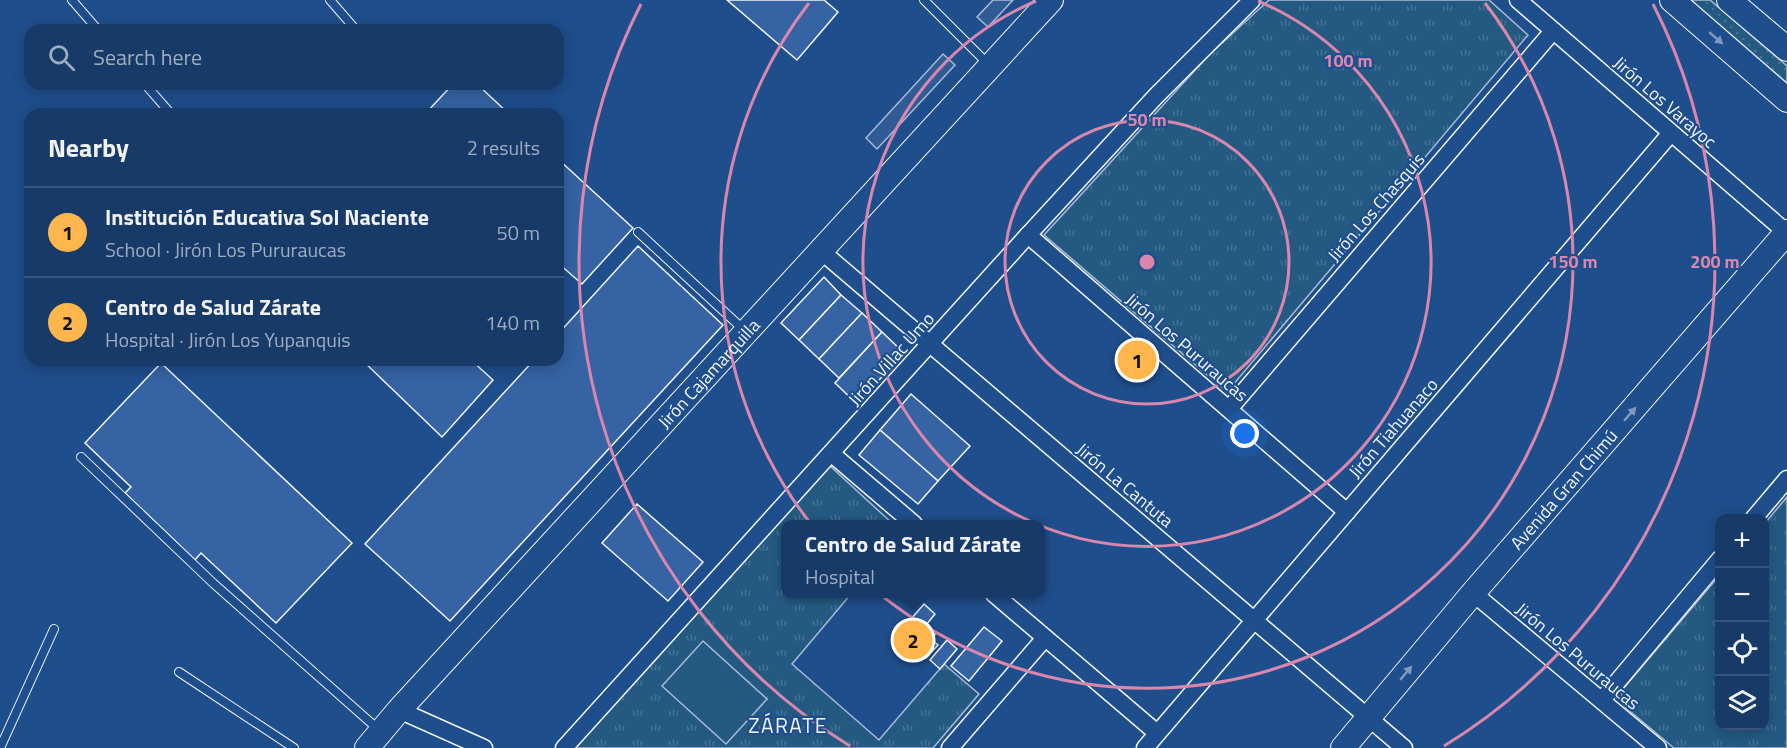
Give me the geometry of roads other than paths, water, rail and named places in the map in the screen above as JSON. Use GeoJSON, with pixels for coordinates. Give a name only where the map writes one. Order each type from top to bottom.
{"type":"FeatureCollection","features":[{"type":"Feature","properties":{"kind":"street","name":"Jirón Cajamarquilla"},"geometry":{"type":"LineString","coordinates":[[374,740],[399,710],[1051,0]]}},
{"type":"Feature","properties":{"kind":"street","name":"Jirón Villac Umo"},"geometry":{"type":"LineString","coordinates":[[564,748],[1028,235],[1156,96],[1252,0]]}},
{"type":"Feature","properties":{"kind":"street","name":"Jirón Los Varayoc"},"geometry":{"type":"LineString","coordinates":[[1518,0],[1787,232]]}},
{"type":"Feature","properties":{"kind":"street"},"geometry":{"type":"LineString","coordinates":[[1672,0],[1787,100]]}},
{"type":"Feature","properties":{"kind":"street"},"geometry":{"type":"LineString","coordinates":[[1729,0],[1787,49]]}},
{"type":"Feature","properties":{"kind":"street","name":"Jirón Los Chasquis"},"geometry":{"type":"LineString","coordinates":[[1229,409],[1553,31]]}},
{"type":"Feature","properties":{"kind":"street","name":"Jirón Tiahuanaco"},"geometry":{"type":"LineString","coordinates":[[1145,748],[1671,133]]}},
{"type":"Feature","properties":{"kind":"street","name":"Avenida Gran Chimú"},"geometry":{"type":"LineString","coordinates":[[1343,748],[1473,594],[1787,232]]}},
{"type":"Feature","properties":{"kind":"street","name":"Jirón Los Pururaucas"},"geometry":{"type":"LineString","coordinates":[[1028,235],[1347,512]]}},
{"type":"Feature","properties":{"kind":"street","name":"Jirón La Cantuta"},"geometry":{"type":"LineString","coordinates":[[821,251],[1404,748]]}},
{"type":"Feature","properties":{"kind":"street"},"geometry":{"type":"LineString","coordinates":[[832,454],[908,520]]}},
{"type":"Feature","properties":{"kind":"street"},"geometry":{"type":"LineString","coordinates":[[1758,514],[1787,479]]}},
{"type":"Feature","properties":{"kind":"street"},"geometry":{"type":"LineString","coordinates":[[1602,700],[1715,564]]}},
{"type":"Feature","properties":{"kind":"street","name":"Jirón Los Pururaucas"},"geometry":{"type":"LineString","coordinates":[[1473,594],[1658,748]]}},
{"type":"Feature","properties":{"kind":"street"},"geometry":{"type":"LineString","coordinates":[[999,598],[1157,733]]}},
{"type":"Feature","properties":{"kind":"street"},"geometry":{"type":"LineString","coordinates":[[950,748],[1045,638]]}},
{"type":"Feature","properties":{"kind":"street"},"geometry":{"type":"LineString","coordinates":[[399,710],[484,748]]}},
{"type":"Feature","properties":{"kind":"lane"},"geometry":{"type":"LineString","coordinates":[[72,0],[93,24]]}},
{"type":"Feature","properties":{"kind":"lane"},"geometry":{"type":"LineString","coordinates":[[330,0],[351,24]]}},
{"type":"Feature","properties":{"kind":"lane"},"geometry":{"type":"LineString","coordinates":[[924,0],[990,66]]}},
{"type":"Feature","properties":{"kind":"lane"},"geometry":{"type":"LineString","coordinates":[[150,90],[166,108]]}},
{"type":"Feature","properties":{"kind":"lane"},"geometry":{"type":"LineString","coordinates":[[638,232],[747,333]]}},
{"type":"Feature","properties":{"kind":"lane"},"geometry":{"type":"LineString","coordinates":[[81,457],[374,740]]}},
{"type":"Feature","properties":{"kind":"lane"},"geometry":{"type":"LineString","coordinates":[[0,748],[54,629]]}},
{"type":"Feature","properties":{"kind":"lane"},"geometry":{"type":"LineString","coordinates":[[179,672],[294,748]]}},
{"type":"Feature","properties":{"kind":"place","name":"Institución Educativa Sol Naciente"},"geometry":{"type":"Point","coordinates":[1137,360]}},
{"type":"Feature","properties":{"kind":"place","name":"Centro de Salud Zárate"},"geometry":{"type":"Point","coordinates":[913,640]}},
{"type":"Feature","properties":{"kind":"district","name":"ZÁRATE"},"geometry":{"type":"Point","coordinates":[788,725]}}]}
